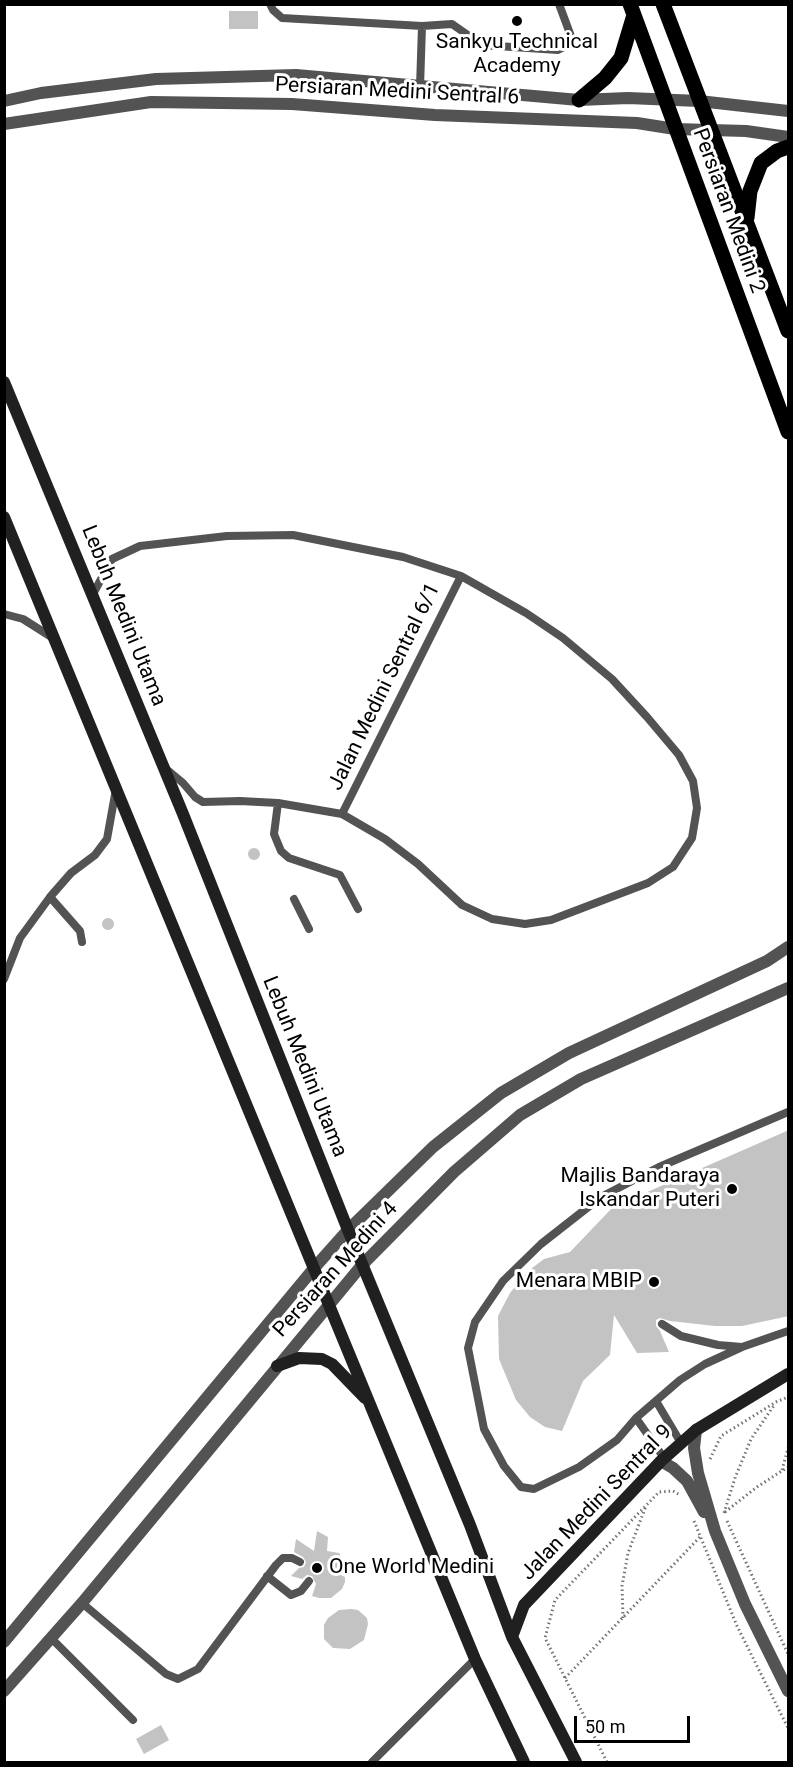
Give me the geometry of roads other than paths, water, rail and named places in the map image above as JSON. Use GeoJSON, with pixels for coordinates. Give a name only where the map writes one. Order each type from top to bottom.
{"type":"FeatureCollection","features":[{"type":"Feature","properties":{"kind":"main road","name":"Persiaran Medini 2"},"geometry":{"type":"LineString","coordinates":[[663,4],[789,331]]}},
{"type":"Feature","properties":{"kind":"main road","name":"Persiaran Medini 2"},"geometry":{"type":"LineString","coordinates":[[632,10],[789,432]]}},
{"type":"Feature","properties":{"kind":"main road"},"geometry":{"type":"LineString","coordinates":[[579,100],[605,78],[621,58],[632,10]]}},
{"type":"Feature","properties":{"kind":"main road"},"geometry":{"type":"LineString","coordinates":[[747,225],[750,191],[761,163],[777,151],[789,147]]}},
{"type":"Feature","properties":{"kind":"main road","name":"Lebuh Medini Utama"},"geometry":{"type":"LineString","coordinates":[[4,382],[163,766],[362,1265],[470,1525],[512,1637],[576,1762]]}},
{"type":"Feature","properties":{"kind":"main road"},"geometry":{"type":"LineString","coordinates":[[4,517],[475,1659],[524,1762]]}},
{"type":"Feature","properties":{"kind":"main road"},"geometry":{"type":"LineString","coordinates":[[277,1366],[299,1358],[322,1359],[332,1364],[370,1403]]}},
{"type":"Feature","properties":{"kind":"main road","name":"Jalan Medini Sentral 9"},"geometry":{"type":"LineString","coordinates":[[512,1637],[524,1605],[662,1460],[696,1430],[789,1374]]}},
{"type":"Feature","properties":{"kind":"street","name":"Persiaran Medini Sentral 6"},"geometry":{"type":"LineString","coordinates":[[4,100],[41,93],[156,79],[296,75],[579,100],[628,98],[699,101],[789,111]]}},
{"type":"Feature","properties":{"kind":"street","name":"Persiaran Medini Sentral 6"},"geometry":{"type":"LineString","coordinates":[[4,124],[151,102],[292,104],[435,115],[637,123],[675,129],[746,131],[789,137]]}},
{"type":"Feature","properties":{"kind":"street","name":"Persiaran Medini 4"},"geometry":{"type":"LineString","coordinates":[[4,1642],[315,1267],[348,1230],[434,1147],[501,1093],[568,1053],[767,961],[789,947]]}},
{"type":"Feature","properties":{"kind":"street","name":"Persiaran Medini 4"},"geometry":{"type":"LineString","coordinates":[[4,1692],[82,1604],[362,1265],[454,1172],[520,1115],[581,1079],[789,988]]}},
{"type":"Feature","properties":{"kind":"street"},"geometry":{"type":"LineString","coordinates":[[696,1430],[694,1448],[698,1473],[715,1531],[745,1604],[789,1691]]}},
{"type":"Feature","properties":{"kind":"street"},"geometry":{"type":"LineString","coordinates":[[662,1460],[687,1481],[715,1531]]}},
{"type":"Feature","properties":{"kind":"lane"},"geometry":{"type":"LineString","coordinates":[[270,4],[282,18],[422,26],[452,24],[482,45],[558,50],[568,45],[572,39],[559,4]]}},
{"type":"Feature","properties":{"kind":"lane"},"geometry":{"type":"LineString","coordinates":[[420,87],[422,26]]}},
{"type":"Feature","properties":{"kind":"lane"},"geometry":{"type":"LineString","coordinates":[[93,594],[112,559],[140,546],[227,536],[293,535],[403,557],[461,576],[526,613],[563,638],[612,679],[679,755],[693,781],[697,808],[692,838],[673,867],[648,883],[551,920],[525,924],[492,919],[462,905],[418,864],[385,839],[342,814],[278,803],[203,802],[163,766]]}},
{"type":"Feature","properties":{"kind":"lane","name":"Jalan Medini Sentral 6/1"},"geometry":{"type":"LineString","coordinates":[[342,814],[461,576]]}},
{"type":"Feature","properties":{"kind":"lane"},"geometry":{"type":"LineString","coordinates":[[4,614],[23,620],[53,638]]}},
{"type":"Feature","properties":{"kind":"lane"},"geometry":{"type":"LineString","coordinates":[[4,979],[20,938],[50,897],[71,873],[95,855],[107,839],[116,788]]}},
{"type":"Feature","properties":{"kind":"lane"},"geometry":{"type":"LineString","coordinates":[[278,803],[274,834],[281,851],[289,858],[340,875],[358,909]]}},
{"type":"Feature","properties":{"kind":"lane"},"geometry":{"type":"LineString","coordinates":[[50,897],[80,931],[82,942]]}},
{"type":"Feature","properties":{"kind":"lane"},"geometry":{"type":"LineString","coordinates":[[294,900],[309,928]]}},
{"type":"Feature","properties":{"kind":"lane"},"geometry":{"type":"LineString","coordinates":[[789,1112],[659,1167],[601,1197],[541,1244],[503,1281],[475,1322],[468,1348],[484,1429],[504,1466],[521,1487],[534,1489],[579,1467],[617,1440],[636,1418],[680,1380],[705,1364],[742,1347],[789,1331]]}},
{"type":"Feature","properties":{"kind":"lane"},"geometry":{"type":"LineString","coordinates":[[663,1324],[681,1336],[718,1345],[742,1347]]}},
{"type":"Feature","properties":{"kind":"lane"},"geometry":{"type":"LineString","coordinates":[[656,1401],[681,1443]]}},
{"type":"Feature","properties":{"kind":"lane"},"geometry":{"type":"LineString","coordinates":[[636,1418],[662,1460]]}},
{"type":"Feature","properties":{"kind":"lane"},"geometry":{"type":"LineString","coordinates":[[82,1604],[166,1674],[177,1678],[198,1670],[267,1576],[283,1558],[292,1558],[300,1562]]}},
{"type":"Feature","properties":{"kind":"lane"},"geometry":{"type":"LineString","coordinates":[[267,1576],[291,1595],[301,1591],[309,1581]]}},
{"type":"Feature","properties":{"kind":"lane"},"geometry":{"type":"LineString","coordinates":[[52,1639],[133,1720]]}},
{"type":"Feature","properties":{"kind":"lane"},"geometry":{"type":"LineString","coordinates":[[372,1762],[475,1659]]}},
{"type":"Feature","properties":{"kind":"place","name":"Sankyu Technical Academy"},"geometry":{"type":"Point","coordinates":[517,21]}},
{"type":"Feature","properties":{"kind":"place","name":"Majlis Bandaraya Iskandar Puteri"},"geometry":{"type":"Point","coordinates":[732,1189]}},
{"type":"Feature","properties":{"kind":"place","name":"Menara MBIP"},"geometry":{"type":"Point","coordinates":[654,1282]}},
{"type":"Feature","properties":{"kind":"place","name":"One World Medini"},"geometry":{"type":"Point","coordinates":[317,1568]}}]}
